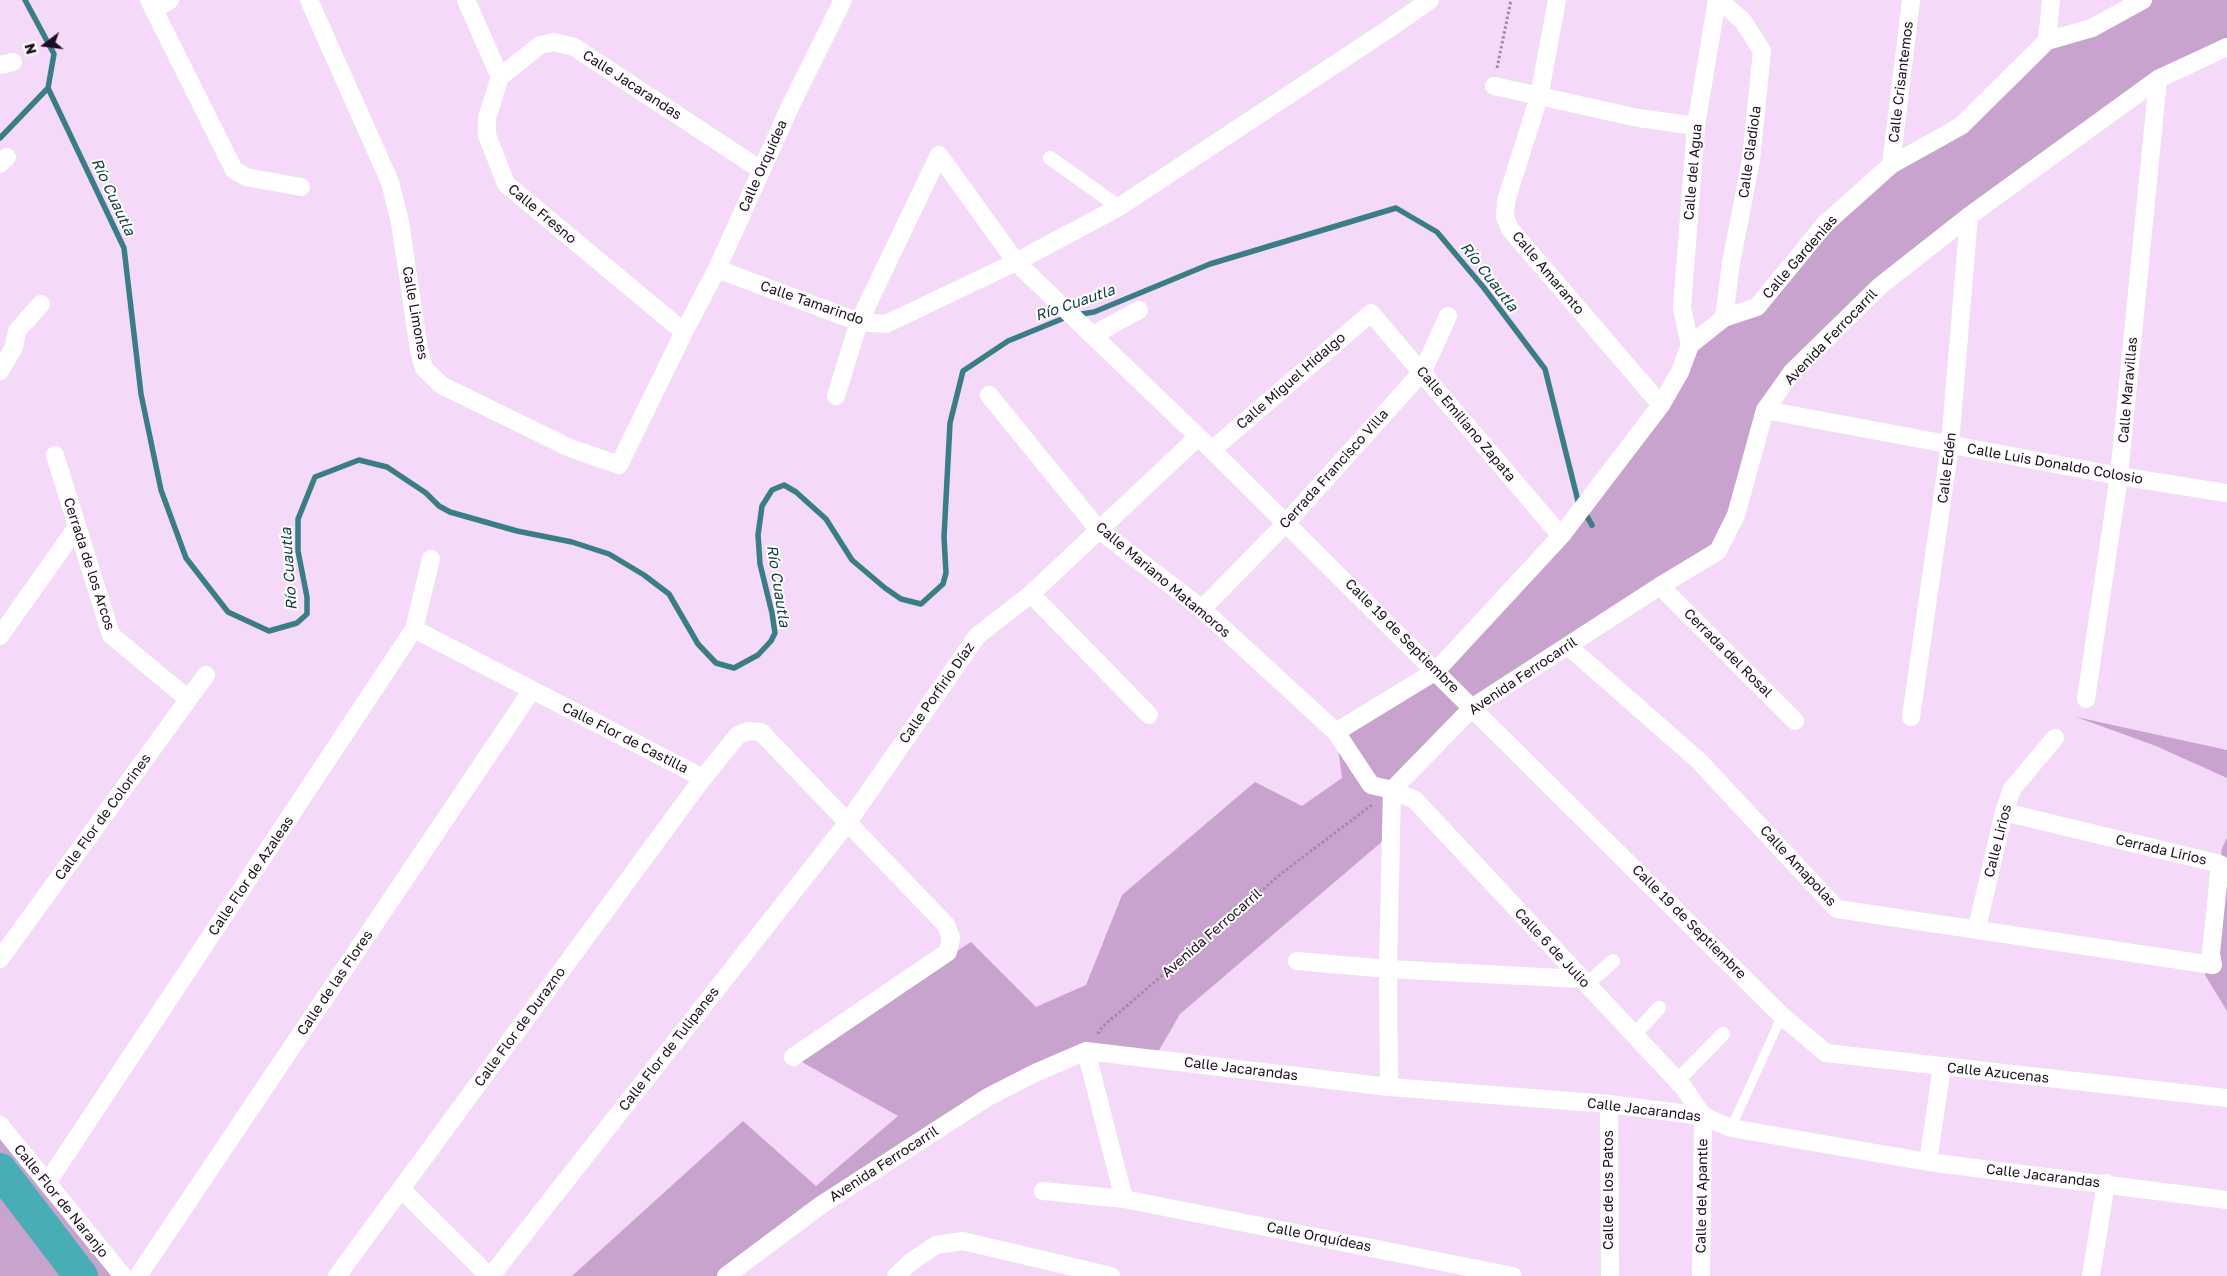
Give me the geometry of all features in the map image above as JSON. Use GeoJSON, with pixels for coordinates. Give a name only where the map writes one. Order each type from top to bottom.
{"type":"FeatureCollection","features":[{"type":"Feature","properties":{"kind":"street"},"geometry":{"type":"LineString","coordinates":[[170,0],[152,5],[234,170],[246,177],[301,187]]}},
{"type":"Feature","properties":{"kind":"street","name":"Calle Limones"},"geometry":{"type":"LineString","coordinates":[[309,0],[390,182],[400,222],[418,350],[424,368],[441,385],[570,448],[619,465],[684,332]]}},
{"type":"Feature","properties":{"kind":"street"},"geometry":{"type":"LineString","coordinates":[[466,0],[500,78]]}},
{"type":"Feature","properties":{"kind":"street","name":"Calle Orquídea"},"geometry":{"type":"LineString","coordinates":[[684,332],[717,269],[761,170],[843,0]]}},
{"type":"Feature","properties":{"kind":"street","name":"Calle Tamarindo"},"geometry":{"type":"LineString","coordinates":[[717,269],[859,322],[886,324],[1016,262],[1119,207],[1430,0]]}},
{"type":"Feature","properties":{"kind":"street","name":"Calle Amaranto"},"geometry":{"type":"LineString","coordinates":[[1557,0],[1540,97],[1506,201],[1506,216],[1510,229],[1661,406]]}},
{"type":"Feature","properties":{"kind":"street","name":"Calle del Agua"},"geometry":{"type":"LineString","coordinates":[[1690,345],[1682,308],[1696,126],[1718,0]]}},
{"type":"Feature","properties":{"kind":"street","name":"Calle Gladiola"},"geometry":{"type":"LineString","coordinates":[[1718,0],[1743,21],[1762,51],[1751,160],[1730,263],[1724,318]]}},
{"type":"Feature","properties":{"kind":"street","name":"Calle Crisantemos"},"geometry":{"type":"LineString","coordinates":[[1891,165],[1911,0]]}},
{"type":"Feature","properties":{"kind":"street"},"geometry":{"type":"LineString","coordinates":[[2047,41],[2051,0]]}},
{"type":"Feature","properties":{"kind":"street","name":"Calle Gardenias"},"geometry":{"type":"LineString","coordinates":[[1690,345],[1724,318],[1756,307],[1824,224],[1891,165],[1961,126],[2047,41],[2092,28],[2143,0]]}},
{"type":"Feature","properties":{"kind":"street","name":"Calle Jacarandas"},"geometry":{"type":"LineString","coordinates":[[500,78],[540,45],[554,42],[574,47],[761,170]]}},
{"type":"Feature","properties":{"kind":"street","name":"Avenida Ferrocarril"},"geometry":{"type":"LineString","coordinates":[[1392,790],[1473,707],[1660,586],[1718,551],[1736,515],[1765,410],[1792,372],[1880,286],[1970,216],[2158,79],[2227,47]]}},
{"type":"Feature","properties":{"kind":"street","name":"Calle Fresno"},"geometry":{"type":"LineString","coordinates":[[500,78],[487,118],[487,135],[506,184],[684,332]]}},
{"type":"Feature","properties":{"kind":"street","name":"Calle Maravillas"},"geometry":{"type":"LineString","coordinates":[[2086,699],[2120,476],[2158,79]]}},
{"type":"Feature","properties":{"kind":"street"},"geometry":{"type":"LineString","coordinates":[[1494,86],[1638,118],[1696,126]]}},
{"type":"Feature","properties":{"kind":"street","name":"Calle 19 de Septiembre"},"geometry":{"type":"LineString","coordinates":[[859,322],[938,155],[1016,262],[1198,436],[1473,707],[1782,1016]]}},
{"type":"Feature","properties":{"kind":"street"},"geometry":{"type":"LineString","coordinates":[[1050,158],[1119,207]]}},
{"type":"Feature","properties":{"kind":"street","name":"Calle Edén"},"geometry":{"type":"LineString","coordinates":[[1911,718],[1950,445],[1970,216]]}},
{"type":"Feature","properties":{"kind":"street"},"geometry":{"type":"LineString","coordinates":[[0,371],[14,347],[17,331],[41,304]]}},
{"type":"Feature","properties":{"kind":"street"},"geometry":{"type":"LineString","coordinates":[[1092,335],[1139,310]]}},
{"type":"Feature","properties":{"kind":"street","name":"Calle Emiliano Zapata"},"geometry":{"type":"LineString","coordinates":[[1371,312],[1561,536]]}},
{"type":"Feature","properties":{"kind":"street","name":"Calle Miguel Hidalgo"},"geometry":{"type":"LineString","coordinates":[[1212,450],[1371,312]]}},
{"type":"Feature","properties":{"kind":"street","name":"Cerrada Francisco Villa"},"geometry":{"type":"LineString","coordinates":[[1202,610],[1286,523],[1422,371],[1448,316]]}},
{"type":"Feature","properties":{"kind":"street"},"geometry":{"type":"LineString","coordinates":[[836,396],[859,322]]}},
{"type":"Feature","properties":{"kind":"street"},"geometry":{"type":"LineString","coordinates":[[1336,732],[1436,671],[1561,536],[1661,406],[1680,372],[1690,345]]}},
{"type":"Feature","properties":{"kind":"street","name":"Calle Mariano Matamoros"},"geometry":{"type":"LineString","coordinates":[[989,395],[1098,529],[1202,610],[1336,732],[1371,785],[1392,790]]}},
{"type":"Feature","properties":{"kind":"street","name":"Calle Luis Donaldo Colosio"},"geometry":{"type":"LineString","coordinates":[[1765,410],[2120,476],[2227,493]]}},
{"type":"Feature","properties":{"kind":"street","name":"Calle Porfirio Díaz"},"geometry":{"type":"LineString","coordinates":[[848,822],[978,636],[1031,594],[1198,436]]}},
{"type":"Feature","properties":{"kind":"street","name":"Cerrada de los Arcos"},"geometry":{"type":"LineString","coordinates":[[55,455],[111,635],[188,699]]}},
{"type":"Feature","properties":{"kind":"street"},"geometry":{"type":"LineString","coordinates":[[0,636],[77,527]]}},
{"type":"Feature","properties":{"kind":"street","name":"Calle Flor de Azaleas"},"geometry":{"type":"LineString","coordinates":[[47,1183],[414,629],[430,559]]}},
{"type":"Feature","properties":{"kind":"street","name":"Cerrada del Rosal"},"geometry":{"type":"LineString","coordinates":[[1660,586],[1795,721]]}},
{"type":"Feature","properties":{"kind":"street"},"geometry":{"type":"LineString","coordinates":[[1031,594],[1150,715]]}},
{"type":"Feature","properties":{"kind":"street","name":"Calle Flor de Castilla"},"geometry":{"type":"LineString","coordinates":[[414,629],[703,778],[738,735],[749,732],[761,732],[946,925],[951,938],[948,952],[794,1057]]}},
{"type":"Feature","properties":{"kind":"street","name":"Calle Amapolas"},"geometry":{"type":"LineString","coordinates":[[1568,646],[1699,761],[1837,909],[1978,928],[2213,965]]}},
{"type":"Feature","properties":{"kind":"street","name":"Calle Flor de Colorines"},"geometry":{"type":"LineString","coordinates":[[0,959],[206,675]]}},
{"type":"Feature","properties":{"kind":"street","name":"Calle de las Flores"},"geometry":{"type":"LineString","coordinates":[[138,1276],[532,690]]}},
{"type":"Feature","properties":{"kind":"street","name":"Calle Lirios"},"geometry":{"type":"LineString","coordinates":[[1978,928],[2004,812],[2012,789],[2055,738]]}},
{"type":"Feature","properties":{"kind":"street","name":"Calle Flor de Durazno"},"geometry":{"type":"LineString","coordinates":[[337,1276],[703,778]]}},
{"type":"Feature","properties":{"kind":"street"},"geometry":{"type":"LineString","coordinates":[[1388,1087],[1388,969],[1392,790]]}},
{"type":"Feature","properties":{"kind":"street","name":"Calle 6 de Julio"},"geometry":{"type":"LineString","coordinates":[[1392,790],[1415,800],[1677,1081],[1703,1116]]}},
{"type":"Feature","properties":{"kind":"street","name":"Cerrada Lirios"},"geometry":{"type":"LineString","coordinates":[[2004,812],[2220,864],[2211,953],[2213,965]]}},
{"type":"Feature","properties":{"kind":"street","name":"Calle Flor de Tulipanes"},"geometry":{"type":"LineString","coordinates":[[490,1276],[848,822]]}},
{"type":"Feature","properties":{"kind":"street"},"geometry":{"type":"LineString","coordinates":[[1297,961],[1583,982],[1613,961]]}},
{"type":"Feature","properties":{"kind":"street"},"geometry":{"type":"LineString","coordinates":[[1634,1035],[1659,1008]]}},
{"type":"Feature","properties":{"kind":"street","name":"Calle Azucenas"},"geometry":{"type":"LineString","coordinates":[[1782,1016],[1826,1053],[2227,1098]]}},
{"type":"Feature","properties":{"kind":"street"},"geometry":{"type":"LineString","coordinates":[[1677,1081],[1723,1034]]}},
{"type":"Feature","properties":{"kind":"street"},"geometry":{"type":"LineString","coordinates":[[1086,1051],[1124,1198]]}},
{"type":"Feature","properties":{"kind":"street","name":"Calle Jacarandas"},"geometry":{"type":"LineString","coordinates":[[1086,1051],[1388,1087],[1609,1104],[1703,1116],[1731,1128],[1928,1162],[2106,1183],[2227,1200]]}},
{"type":"Feature","properties":{"kind":"street","name":"Avenida Ferrocarril"},"geometry":{"type":"LineString","coordinates":[[726,1276],[821,1205],[988,1098],[1035,1072],[1086,1051]]}},
{"type":"Feature","properties":{"kind":"street"},"geometry":{"type":"LineString","coordinates":[[1928,1162],[1942,1066]]}},
{"type":"Feature","properties":{"kind":"street","name":"Calle de los Patos"},"geometry":{"type":"LineString","coordinates":[[1609,1104],[1610,1276]]}},
{"type":"Feature","properties":{"kind":"street","name":"Calle del Apantle"},"geometry":{"type":"LineString","coordinates":[[1701,1276],[1703,1116]]}},
{"type":"Feature","properties":{"kind":"street","name":"Calle Flor de Naranjo"},"geometry":{"type":"LineString","coordinates":[[0,1125],[123,1276]]}},
{"type":"Feature","properties":{"kind":"street"},"geometry":{"type":"LineString","coordinates":[[2091,1276],[2106,1183]]}},
{"type":"Feature","properties":{"kind":"street"},"geometry":{"type":"LineString","coordinates":[[401,1189],[490,1276]]}},
{"type":"Feature","properties":{"kind":"street","name":"Calle Orquídeas"},"geometry":{"type":"LineString","coordinates":[[1043,1191],[1124,1198],[1513,1276]]}},
{"type":"Feature","properties":{"kind":"street"},"geometry":{"type":"LineString","coordinates":[[896,1276],[912,1261],[936,1245],[963,1241],[1111,1276]]}},
{"type":"Feature","properties":{"kind":"lane"},"geometry":{"type":"LineString","coordinates":[[1731,1128],[1782,1016]]}},
{"type":"Feature","properties":{"kind":"path"},"geometry":{"type":"LineString","coordinates":[[1494,86],[1511,0]]}},
{"type":"Feature","properties":{"kind":"path","name":"Avenida Ferrocarril"},"geometry":{"type":"LineString","coordinates":[[1086,1051],[1102,1027],[1282,873],[1392,790]]}},
{"type":"Feature","properties":{"kind":"shaded area"},"geometry":{"type":"Polygon","coordinates":[[[2143,0],[2227,0],[2227,47],[2158,79],[1880,287],[1765,410],[1718,551],[1473,707],[1392,790],[1391,834],[1180,1014],[1154,1059],[1087,1051],[1035,1073],[729,1276],[572,1276],[743,1121],[816,1186],[898,1116],[793,1057],[971,942],[1036,1007],[1086,985],[1122,895],[1255,782],[1302,806],[1342,778],[1336,732],[1437,671],[1661,405],[1690,345],[1757,307],[1891,165],[1961,126],[2047,41],[2143,0]]]}},
{"type":"Feature","properties":{"kind":"shaded area"},"geometry":{"type":"Polygon","coordinates":[[[2076,717],[2227,750],[2227,778],[2156,746],[2076,717]]]}},
{"type":"Feature","properties":{"kind":"shaded area"},"geometry":{"type":"Polygon","coordinates":[[[2227,838],[2227,1011],[2205,975],[2222,848],[2227,838]]]}},
{"type":"Feature","properties":{"kind":"shaded area"},"geometry":{"type":"Polygon","coordinates":[[[0,1125],[115,1276],[0,1276],[0,1125]]]}},
{"type":"Feature","properties":{"kind":"waterway"},"geometry":{"type":"LineString","coordinates":[[25,0],[54,54],[48,88]]}},
{"type":"Feature","properties":{"kind":"waterway","name":"Río Cuautla"},"geometry":{"type":"LineString","coordinates":[[0,138],[48,88],[124,248],[141,394],[161,490],[186,558],[228,612],[269,631],[297,623],[307,614],[307,597],[298,551],[298,519],[315,477],[359,460],[387,467],[426,493],[439,506],[450,512],[517,531],[572,542],[609,554],[644,575],[669,594],[698,644],[716,663],[734,668],[758,655],[771,641],[775,633],[760,564],[758,535],[762,506],[772,490],[784,485],[796,492],[826,519],[852,560],[901,599],[921,604],[943,584],[946,573],[944,537],[950,423],[963,371],[1008,341],[1069,316],[1094,312],[1210,264],[1396,208],[1437,232],[1484,288],[1545,369],[1578,501],[1592,525]]}},
{"type":"Feature","properties":{"kind":"waterway"},"geometry":{"type":"LineString","coordinates":[[0,1170],[81,1276]]}}]}
